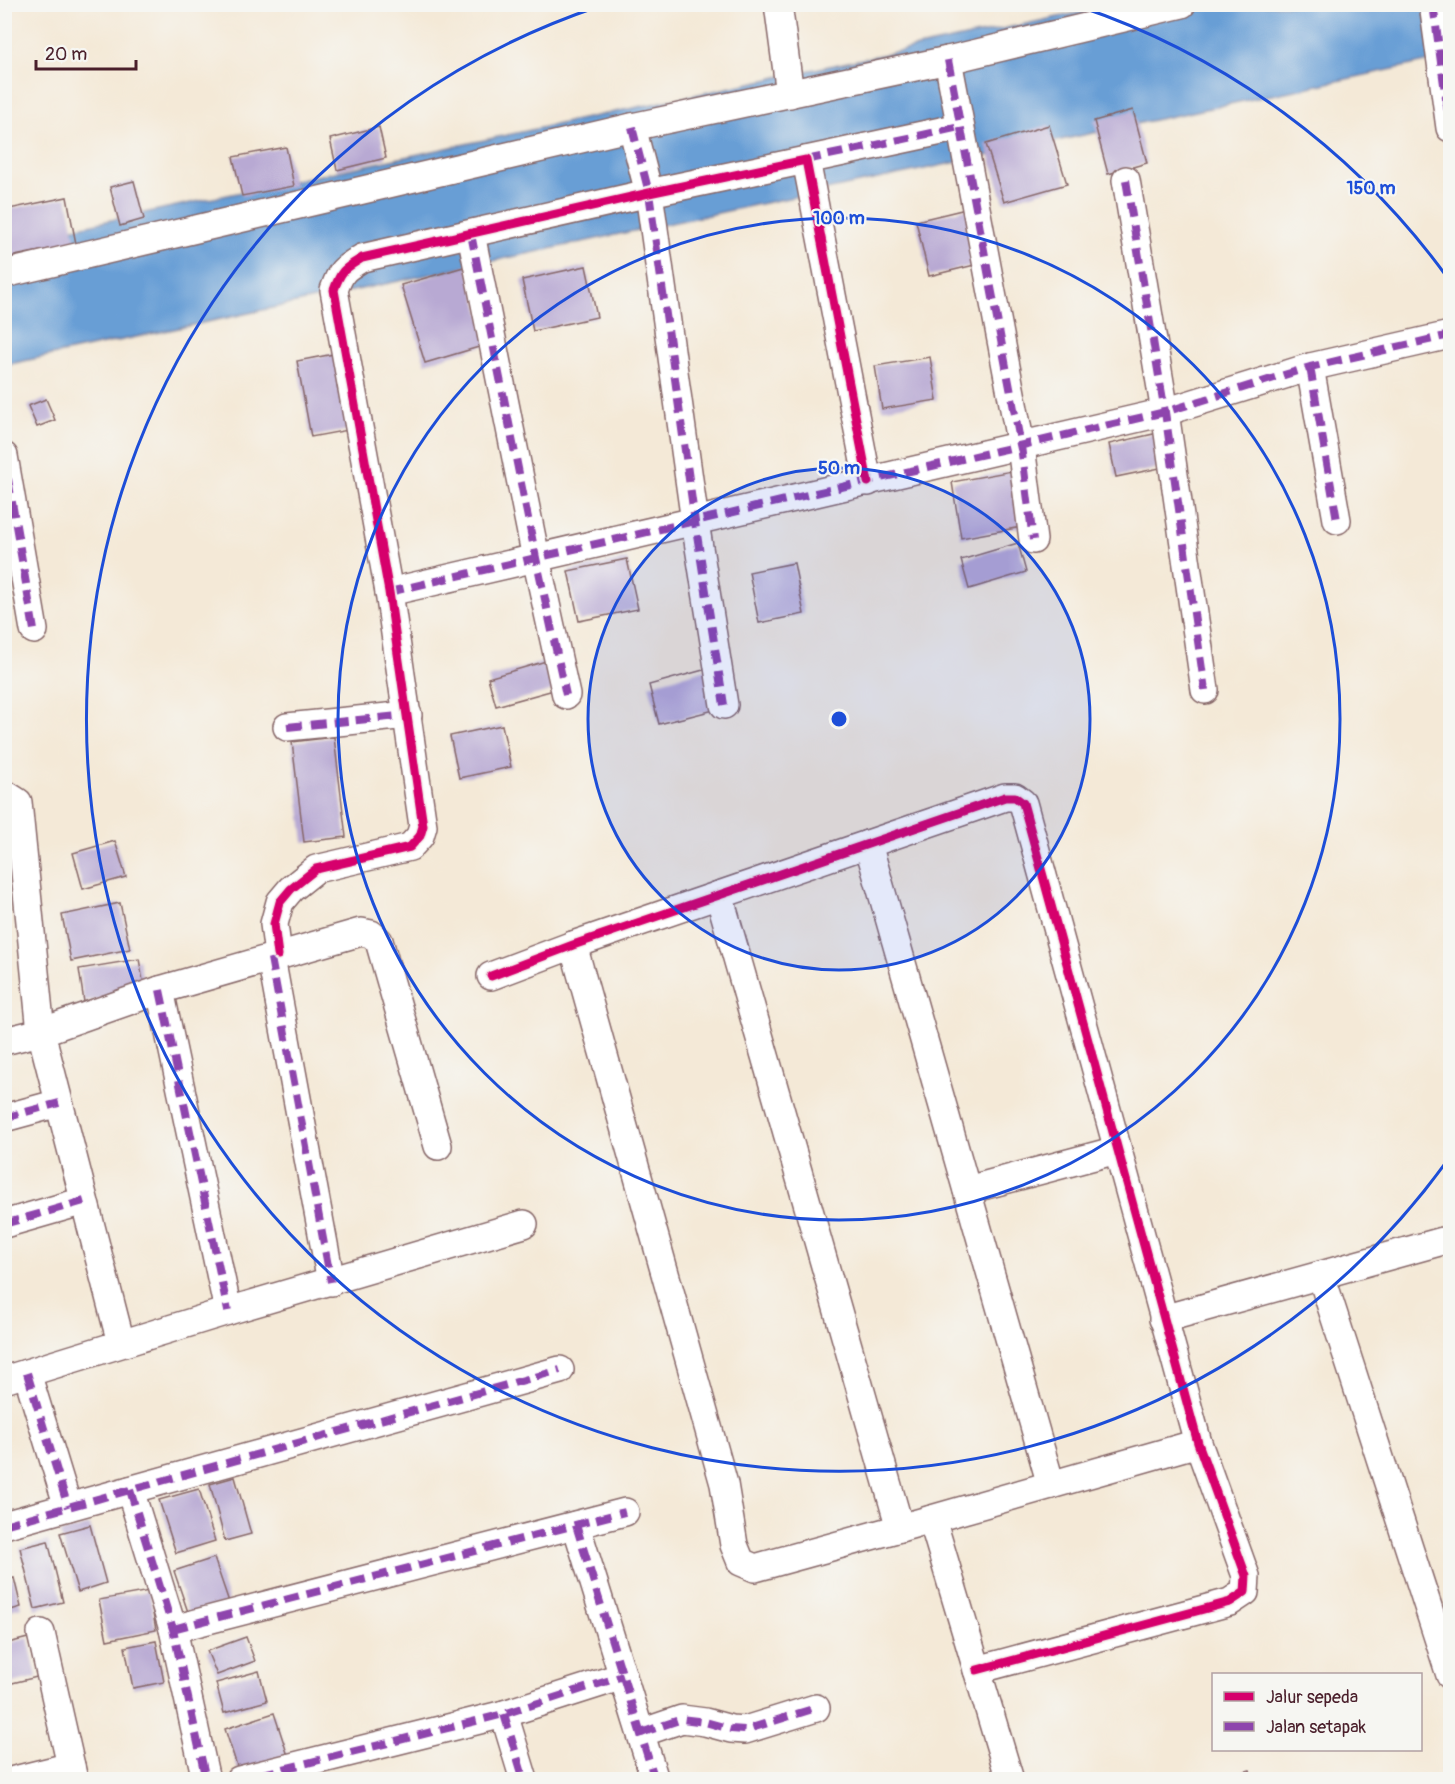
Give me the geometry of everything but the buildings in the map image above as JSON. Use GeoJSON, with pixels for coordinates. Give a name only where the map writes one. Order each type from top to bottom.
{"type":"FeatureCollection","features":[{"type":"Feature","properties":{"kind":"street"},"geometry":{"type":"LineString","coordinates":[[778,4],[790,94]]}},
{"type":"Feature","properties":{"kind":"street"},"geometry":{"type":"LineString","coordinates":[[4,274],[635,140],[790,94],[949,65],[1182,4]]}},
{"type":"Feature","properties":{"kind":"street"},"geometry":{"type":"LineString","coordinates":[[1433,5],[1450,129]]}},
{"type":"Feature","properties":{"kind":"street"},"geometry":{"type":"LineString","coordinates":[[949,65],[1021,446],[1033,540]]}},
{"type":"Feature","properties":{"kind":"street"},"geometry":{"type":"LineString","coordinates":[[331,1281],[275,956],[274,924],[280,902],[291,889],[316,869],[410,847],[420,836],[423,826],[389,592],[334,291],[339,275],[345,268],[362,258],[471,234],[648,190],[806,160],[959,122]]}},
{"type":"Feature","properties":{"kind":"street"},"geometry":{"type":"LineString","coordinates":[[635,140],[648,190],[695,522],[724,705]]}},
{"type":"Feature","properties":{"kind":"street"},"geometry":{"type":"LineString","coordinates":[[806,160],[868,482]]}},
{"type":"Feature","properties":{"kind":"street"},"geometry":{"type":"LineString","coordinates":[[1126,180],[1165,412],[1205,690]]}},
{"type":"Feature","properties":{"kind":"street"},"geometry":{"type":"LineString","coordinates":[[471,234],[566,695]]}},
{"type":"Feature","properties":{"kind":"street"},"geometry":{"type":"LineString","coordinates":[[389,592],[1165,412],[1310,367],[1450,335]]}},
{"type":"Feature","properties":{"kind":"street"},"geometry":{"type":"LineString","coordinates":[[1310,367],[1336,520]]}},
{"type":"Feature","properties":{"kind":"street"},"geometry":{"type":"LineString","coordinates":[[4,456],[33,630]]}},
{"type":"Feature","properties":{"kind":"street"},"geometry":{"type":"LineString","coordinates":[[287,727],[408,715]]}},
{"type":"Feature","properties":{"kind":"street"},"geometry":{"type":"LineString","coordinates":[[4,793],[18,802],[41,1032],[121,1343]]}},
{"type":"Feature","properties":{"kind":"street"},"geometry":{"type":"LineString","coordinates":[[491,975],[1005,797],[1015,797],[1023,803],[1198,1443],[1246,1575],[1245,1592],[1230,1602],[977,1670]]}},
{"type":"Feature","properties":{"kind":"street"},"geometry":{"type":"LineString","coordinates":[[868,844],[1051,1485]]}},
{"type":"Feature","properties":{"kind":"street"},"geometry":{"type":"LineString","coordinates":[[719,895],[900,1528]]}},
{"type":"Feature","properties":{"kind":"street"},"geometry":{"type":"LineString","coordinates":[[4,1041],[41,1032],[160,990],[275,956],[361,932],[371,934],[379,941],[438,1146]]}},
{"type":"Feature","properties":{"kind":"street"},"geometry":{"type":"LineString","coordinates":[[573,945],[724,1484],[734,1545],[741,1562],[755,1568],[1198,1443]]}},
{"type":"Feature","properties":{"kind":"street"},"geometry":{"type":"LineString","coordinates":[[160,990],[228,1311]]}},
{"type":"Feature","properties":{"kind":"street"},"geometry":{"type":"LineString","coordinates":[[4,1118],[59,1103]]}},
{"type":"Feature","properties":{"kind":"street"},"geometry":{"type":"LineString","coordinates":[[967,1190],[1117,1150]]}},
{"type":"Feature","properties":{"kind":"street"},"geometry":{"type":"LineString","coordinates":[[4,1224],[84,1201]]}},
{"type":"Feature","properties":{"kind":"street"},"geometry":{"type":"LineString","coordinates":[[68,1507],[16,1376],[524,1224]]}},
{"type":"Feature","properties":{"kind":"street"},"geometry":{"type":"LineString","coordinates":[[1163,1319],[1450,1239]]}},
{"type":"Feature","properties":{"kind":"street"},"geometry":{"type":"LineString","coordinates":[[1321,1275],[1450,1675]]}},
{"type":"Feature","properties":{"kind":"street"},"geometry":{"type":"LineString","coordinates":[[4,1525],[560,1370]]}},
{"type":"Feature","properties":{"kind":"street"},"geometry":{"type":"LineString","coordinates":[[130,1490],[173,1629],[206,1779]]}},
{"type":"Feature","properties":{"kind":"street"},"geometry":{"type":"LineString","coordinates":[[173,1629],[625,1512]]}},
{"type":"Feature","properties":{"kind":"street"},"geometry":{"type":"LineString","coordinates":[[932,1519],[1010,1779]]}},
{"type":"Feature","properties":{"kind":"street"},"geometry":{"type":"LineString","coordinates":[[576,1525],[655,1779]]}},
{"type":"Feature","properties":{"kind":"street"},"geometry":{"type":"LineString","coordinates":[[14,1779],[73,1773],[41,1633]]}},
{"type":"Feature","properties":{"kind":"street"},"geometry":{"type":"LineString","coordinates":[[239,1779],[504,1714],[622,1676]]}},
{"type":"Feature","properties":{"kind":"street"},"geometry":{"type":"LineString","coordinates":[[641,1733],[682,1719],[745,1730],[816,1708]]}},
{"type":"Feature","properties":{"kind":"street"},"geometry":{"type":"LineString","coordinates":[[504,1714],[524,1779]]}},
{"type":"Feature","properties":{"kind":"water"},"geometry":{"type":"Polygon","coordinates":[[[1114,5],[1450,5],[1450,57],[5,365],[4,243],[1114,5]]]}},
{"type":"Feature","properties":{"kind":"marked path"},"geometry":{"type":"LineString","coordinates":[[1433,4],[1450,128]]}},
{"type":"Feature","properties":{"kind":"marked path"},"geometry":{"type":"LineString","coordinates":[[948,60],[1021,446],[1033,540]]}},
{"type":"Feature","properties":{"kind":"marked path"},"geometry":{"type":"LineString","coordinates":[[632,127],[649,193],[695,522],[724,705]]}},
{"type":"Feature","properties":{"kind":"marked path"},"geometry":{"type":"LineString","coordinates":[[806,160],[960,127]]}},
{"type":"Feature","properties":{"kind":"marked path"},"geometry":{"type":"LineString","coordinates":[[1126,180],[1165,412],[1205,690]]}},
{"type":"Feature","properties":{"kind":"marked path"},"geometry":{"type":"LineString","coordinates":[[471,234],[566,695]]}},
{"type":"Feature","properties":{"kind":"marked path"},"geometry":{"type":"LineString","coordinates":[[389,592],[1165,412],[1310,367],[1450,335]]}},
{"type":"Feature","properties":{"kind":"marked path"},"geometry":{"type":"LineString","coordinates":[[1310,367],[1337,520]]}},
{"type":"Feature","properties":{"kind":"marked path"},"geometry":{"type":"LineString","coordinates":[[4,456],[34,630]]}},
{"type":"Feature","properties":{"kind":"marked path"},"geometry":{"type":"LineString","coordinates":[[287,727],[408,715]]}},
{"type":"Feature","properties":{"kind":"marked path"},"geometry":{"type":"LineString","coordinates":[[271,958],[331,1282]]}},
{"type":"Feature","properties":{"kind":"marked path"},"geometry":{"type":"LineString","coordinates":[[160,990],[228,1311]]}},
{"type":"Feature","properties":{"kind":"marked path"},"geometry":{"type":"LineString","coordinates":[[4,1118],[59,1103]]}},
{"type":"Feature","properties":{"kind":"marked path"},"geometry":{"type":"LineString","coordinates":[[4,1224],[84,1201]]}},
{"type":"Feature","properties":{"kind":"marked path"},"geometry":{"type":"LineString","coordinates":[[4,1525],[560,1370]]}},
{"type":"Feature","properties":{"kind":"marked path"},"geometry":{"type":"LineString","coordinates":[[27,1373],[68,1507]]}},
{"type":"Feature","properties":{"kind":"marked path"},"geometry":{"type":"LineString","coordinates":[[130,1490],[173,1629],[206,1780]]}},
{"type":"Feature","properties":{"kind":"marked path"},"geometry":{"type":"LineString","coordinates":[[173,1629],[625,1512]]}},
{"type":"Feature","properties":{"kind":"marked path"},"geometry":{"type":"LineString","coordinates":[[576,1525],[655,1780]]}},
{"type":"Feature","properties":{"kind":"marked path"},"geometry":{"type":"LineString","coordinates":[[239,1780],[504,1714],[623,1676]]}},
{"type":"Feature","properties":{"kind":"marked path"},"geometry":{"type":"LineString","coordinates":[[641,1733],[682,1719],[745,1730],[816,1708]]}},
{"type":"Feature","properties":{"kind":"marked path"},"geometry":{"type":"LineString","coordinates":[[504,1714],[524,1780]]}},
{"type":"Feature","properties":{"kind":"cycle path"},"geometry":{"type":"LineString","coordinates":[[278,955],[274,924],[280,902],[291,889],[316,869],[410,847],[420,836],[423,826],[389,592],[334,290],[341,274],[347,268],[362,258],[806,160],[868,482]]}},
{"type":"Feature","properties":{"kind":"cycle path"},"geometry":{"type":"LineString","coordinates":[[491,976],[573,945],[1005,797],[1015,797],[1023,803],[1198,1443],[1246,1576],[1245,1592],[1230,1602],[977,1670]]}}]}
